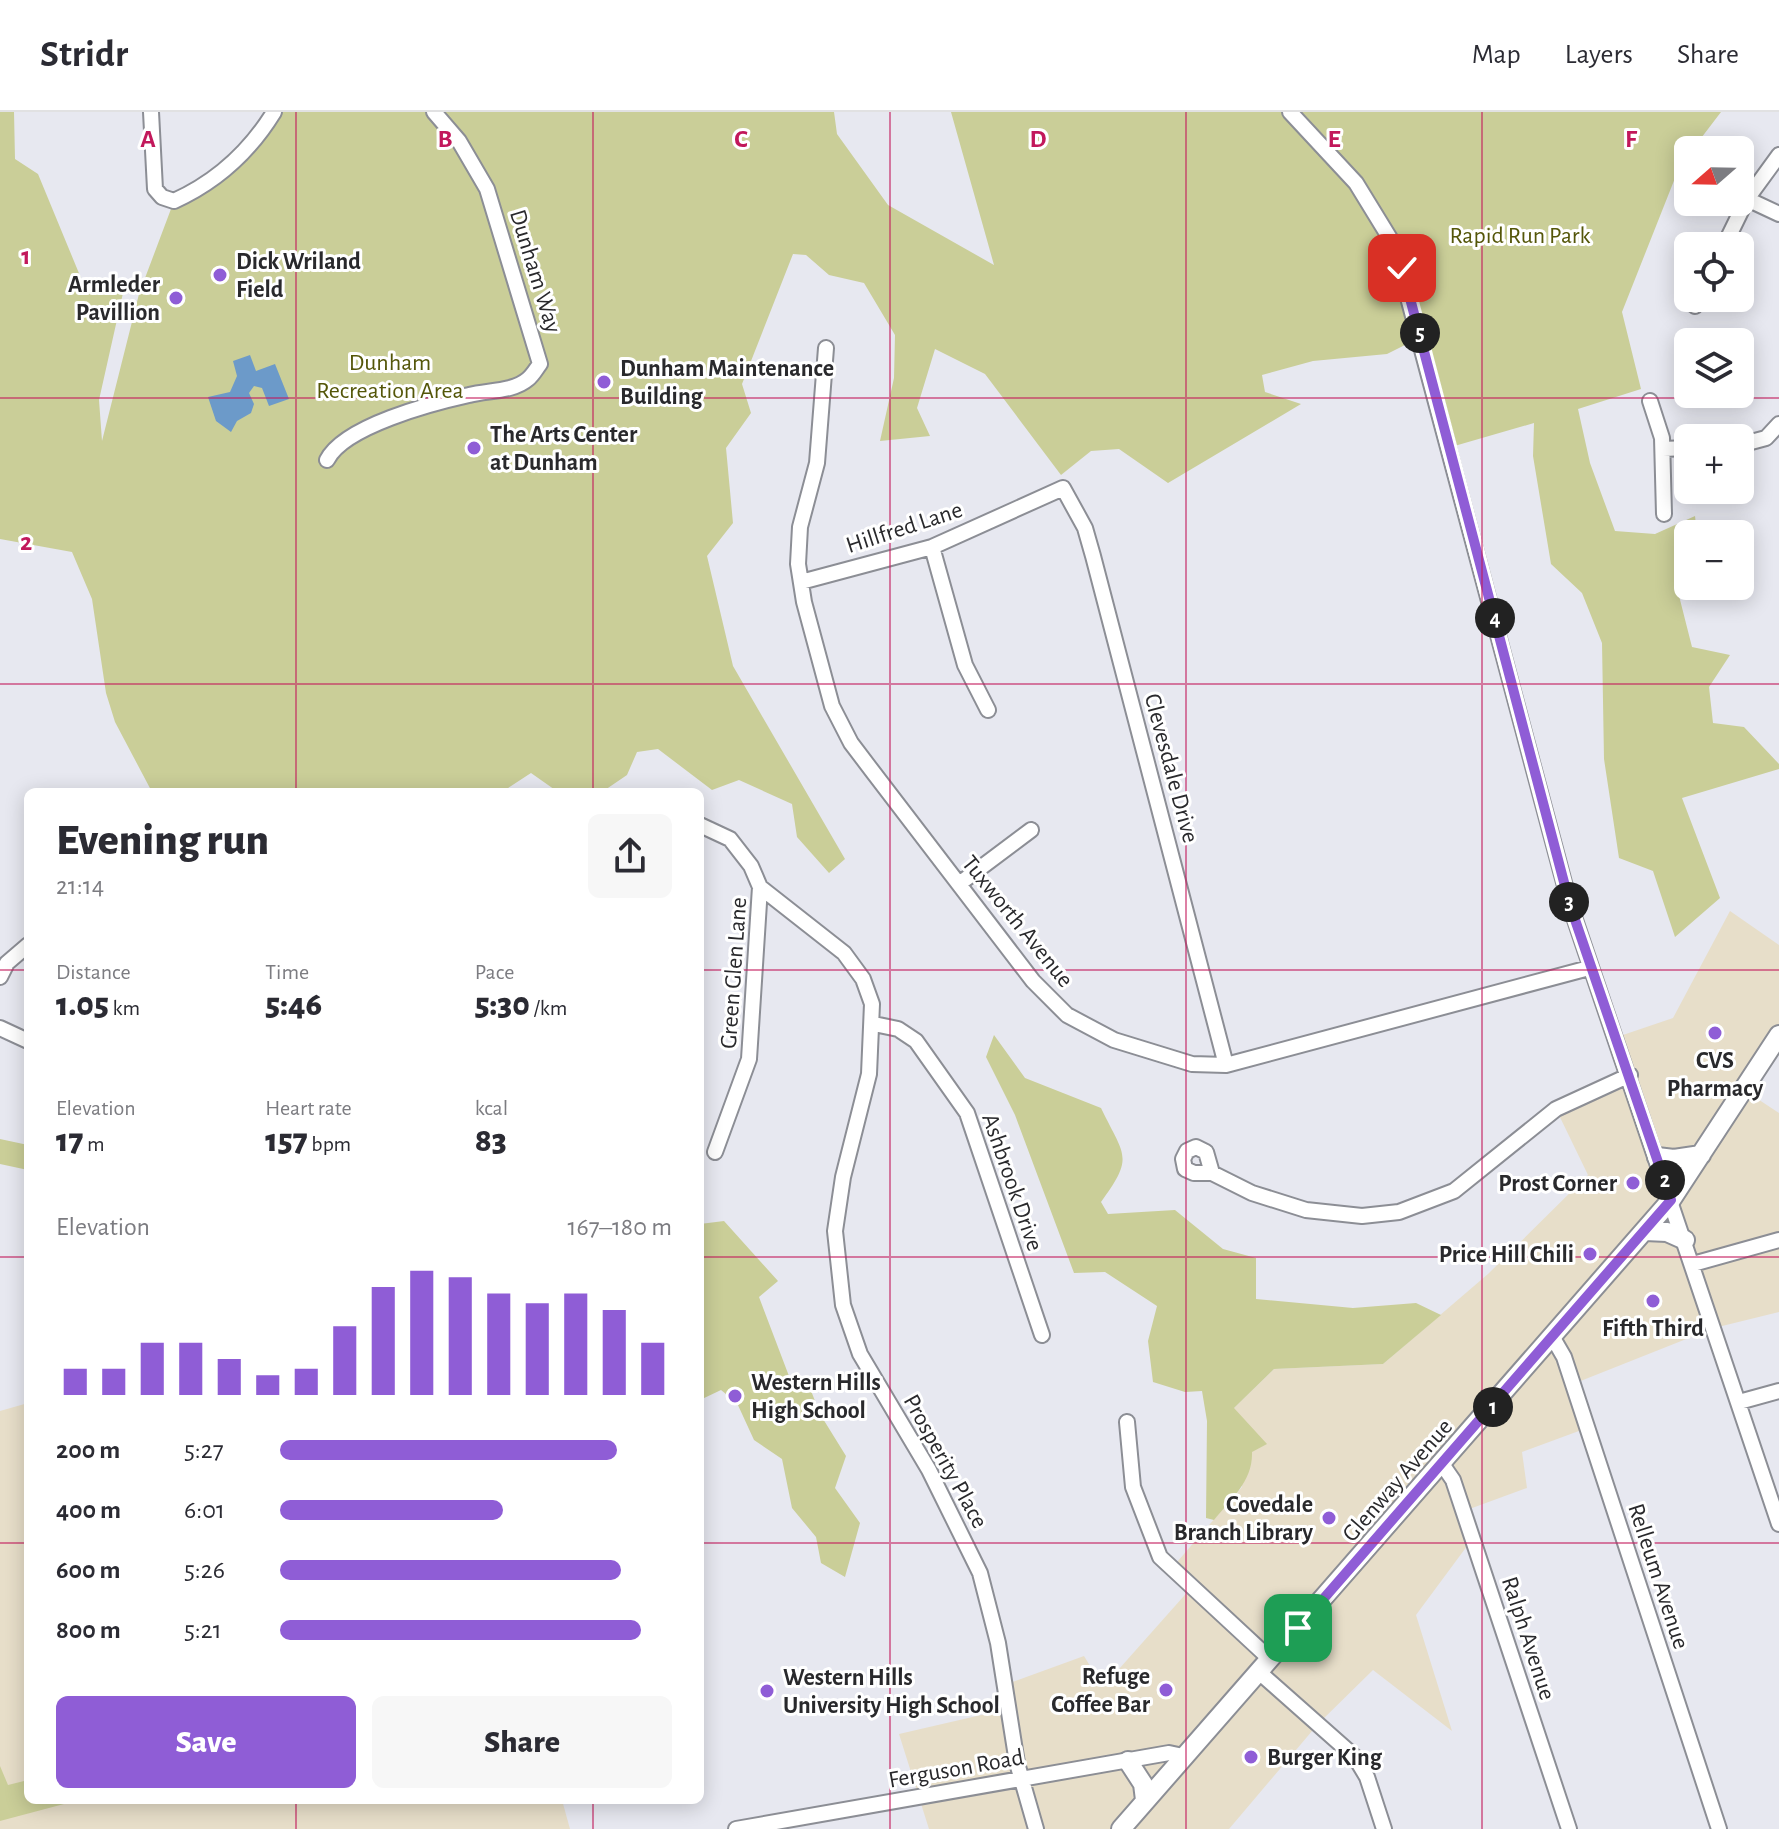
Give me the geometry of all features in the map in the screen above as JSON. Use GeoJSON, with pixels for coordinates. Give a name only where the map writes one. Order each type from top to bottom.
{"type":"FeatureCollection","features":[{"type":"Feature","properties":{"kind":"main road","name":"Glenway Avenue"},"geometry":{"type":"LineString","coordinates":[[1121,1829],[1671,1200],[1779,1035]]}},
{"type":"Feature","properties":{"kind":"main road"},"geometry":{"type":"LineString","coordinates":[[1657,1157],[1674,1159],[1701,1155]]}},
{"type":"Feature","properties":{"kind":"main road"},"geometry":{"type":"LineString","coordinates":[[1645,1231],[1667,1232],[1685,1240]]}},
{"type":"Feature","properties":{"kind":"main road"},"geometry":{"type":"LineString","coordinates":[[1128,1761],[1143,1784],[1145,1800]]}},
{"type":"Feature","properties":{"kind":"street"},"geometry":{"type":"LineString","coordinates":[[151,112],[155,189],[162,197],[174,201],[222,172],[264,128],[274,112]]}},
{"type":"Feature","properties":{"kind":"street","name":"Dunham Way"},"geometry":{"type":"LineString","coordinates":[[327,460],[332,451],[354,436],[406,413],[511,387],[528,379],[540,364],[487,189],[459,141],[434,112]]}},
{"type":"Feature","properties":{"kind":"street"},"geometry":{"type":"LineString","coordinates":[[1290,112],[1356,183],[1394,245],[1589,968],[1630,1075],[1779,1524]]}},
{"type":"Feature","properties":{"kind":"street"},"geometry":{"type":"LineString","coordinates":[[1754,189],[1779,155]]}},
{"type":"Feature","properties":{"kind":"street"},"geometry":{"type":"LineString","coordinates":[[1754,202],[1779,214]]}},
{"type":"Feature","properties":{"kind":"street","name":"Tuxworth Avenue"},"geometry":{"type":"LineString","coordinates":[[826,348],[817,463],[799,536],[801,582],[827,687],[840,724],[1033,981],[1083,1025],[1114,1040],[1192,1064],[1226,1065],[1589,968]]}},
{"type":"Feature","properties":{"kind":"street"},"geometry":{"type":"LineString","coordinates":[[1650,401],[1663,449],[1664,514]]}},
{"type":"Feature","properties":{"kind":"street"},"geometry":{"type":"LineString","coordinates":[[1754,441],[1766,438],[1779,424]]}},
{"type":"Feature","properties":{"kind":"street"},"geometry":{"type":"LineString","coordinates":[[1663,449],[1674,449]]}},
{"type":"Feature","properties":{"kind":"street","name":"Hillfred Lane"},"geometry":{"type":"LineString","coordinates":[[801,582],[932,547],[1063,488]]}},
{"type":"Feature","properties":{"kind":"street","name":"Clevesdale Drive"},"geometry":{"type":"LineString","coordinates":[[1063,488],[1085,528],[1093,556],[1226,1065]]}},
{"type":"Feature","properties":{"kind":"street"},"geometry":{"type":"LineString","coordinates":[[932,547],[965,665],[988,710]]}},
{"type":"Feature","properties":{"kind":"street"},"geometry":{"type":"LineString","coordinates":[[704,827],[730,839],[751,866],[760,887],[825,937],[856,968],[872,1004],[874,1024]]}},
{"type":"Feature","properties":{"kind":"street"},"geometry":{"type":"LineString","coordinates":[[959,884],[1031,830]]}},
{"type":"Feature","properties":{"kind":"street","name":"Green Glen Lane"},"geometry":{"type":"LineString","coordinates":[[715,1152],[749,1059],[760,887]]}},
{"type":"Feature","properties":{"kind":"street"},"geometry":{"type":"LineString","coordinates":[[0,977],[7,963],[24,948]]}},
{"type":"Feature","properties":{"kind":"street","name":"Ashbrook Drive"},"geometry":{"type":"LineString","coordinates":[[874,1024],[898,1029],[916,1041],[967,1113],[1042,1335]]}},
{"type":"Feature","properties":{"kind":"street","name":"Prosperity Place"},"geometry":{"type":"LineString","coordinates":[[874,1024],[865,1097],[838,1204],[835,1231],[838,1283],[860,1354],[929,1470],[984,1583],[998,1643],[1021,1779],[1036,1829]]}},
{"type":"Feature","properties":{"kind":"street"},"geometry":{"type":"LineString","coordinates":[[0,1028],[24,1039]]}},
{"type":"Feature","properties":{"kind":"street"},"geometry":{"type":"LineString","coordinates":[[1212,1173],[1252,1193],[1306,1210],[1362,1216],[1399,1212],[1454,1191],[1485,1170],[1532,1125],[1556,1109],[1630,1075]]}},
{"type":"Feature","properties":{"kind":"street"},"geometry":{"type":"LineString","coordinates":[[1693,1264],[1779,1240]]}},
{"type":"Feature","properties":{"kind":"street","name":"Relleum Avenue"},"geometry":{"type":"LineString","coordinates":[[1553,1338],[1564,1357],[1719,1829]]}},
{"type":"Feature","properties":{"kind":"street"},"geometry":{"type":"LineString","coordinates":[[1739,1402],[1779,1391]]}},
{"type":"Feature","properties":{"kind":"street"},"geometry":{"type":"LineString","coordinates":[[1127,1422],[1133,1487],[1160,1557],[1355,1757],[1367,1777],[1384,1829]]}},
{"type":"Feature","properties":{"kind":"street","name":"Ralph Avenue"},"geometry":{"type":"LineString","coordinates":[[1442,1464],[1453,1480],[1569,1829]]}},
{"type":"Feature","properties":{"kind":"street","name":"Ferguson Road"},"geometry":{"type":"LineString","coordinates":[[736,1829],[1169,1753],[1183,1756]]}},
{"type":"Feature","properties":{"kind":"shaded area"},"geometry":{"type":"Polygon","coordinates":[[[1730,911],[1779,945],[1779,1035],[1744,1090],[1779,1113],[1779,1312],[1714,1328],[1573,1384],[1587,1428],[1522,1452],[1527,1488],[1464,1511],[1473,1538],[1416,1615],[1452,1731],[1373,1670],[1318,1724],[1229,1829],[929,1829],[899,1734],[1007,1709],[1004,1685],[1084,1656],[1103,1687],[1191,1588],[1171,1569],[1242,1487],[1234,1408],[1274,1369],[1383,1364],[1488,1274],[1588,1175],[1556,1109],[1629,1075],[1617,1037],[1673,1018],[1730,911]]]}},
{"type":"Feature","properties":{"kind":"shaded area"},"geometry":{"type":"Polygon","coordinates":[[[24,1404],[24,1804],[563,1804],[570,1829],[0,1829],[0,1411],[24,1404]]]}},
{"type":"Feature","properties":{"kind":"green space"},"geometry":{"type":"Polygon","coordinates":[[[0,112],[14,112],[15,159],[38,174],[83,283],[123,293],[99,400],[102,441],[139,294],[174,201],[205,185],[274,112],[834,112],[837,134],[888,205],[994,265],[951,112],[1721,112],[1703,136],[1674,136],[1674,181],[1622,312],[1641,389],[1578,409],[1590,463],[1615,531],[1655,534],[1674,525],[1674,600],[1680,600],[1692,647],[1730,655],[1709,687],[1713,723],[1744,727],[1779,764],[1779,769],[1682,798],[1720,898],[1675,937],[1653,871],[1619,858],[1604,759],[1602,643],[1582,593],[1551,564],[1533,456],[1534,423],[1451,447],[1421,337],[1387,354],[1313,361],[1262,375],[1265,392],[1301,404],[1168,483],[1119,449],[1091,451],[1061,475],[985,374],[935,349],[917,408],[930,436],[880,441],[894,378],[895,335],[864,283],[829,275],[806,255],[793,254],[742,384],[751,413],[726,448],[733,523],[707,556],[733,666],[845,859],[829,873],[797,837],[792,804],[739,780],[712,790],[658,749],[637,752],[627,775],[608,788],[552,788],[531,773],[508,788],[150,788],[115,722],[106,693],[92,599],[72,552],[0,539],[0,112]]]}},
{"type":"Feature","properties":{"kind":"green space"},"geometry":{"type":"Polygon","coordinates":[[[994,1035],[1025,1078],[1101,1108],[1122,1156],[1119,1175],[1101,1202],[1108,1214],[1175,1210],[1223,1249],[1256,1258],[1256,1299],[1353,1308],[1416,1303],[1441,1315],[1383,1364],[1274,1369],[1234,1408],[1267,1444],[1252,1452],[1245,1481],[1214,1520],[1206,1518],[1207,1421],[1202,1391],[1185,1392],[1153,1382],[1148,1341],[1157,1306],[1105,1272],[1074,1273],[1015,1115],[986,1057],[994,1035]]]}},
{"type":"Feature","properties":{"kind":"green space"},"geometry":{"type":"Polygon","coordinates":[[[0,1139],[24,1144],[24,1169],[0,1164],[0,1139]]]}},
{"type":"Feature","properties":{"kind":"green space"},"geometry":{"type":"Polygon","coordinates":[[[724,1221],[778,1281],[759,1297],[792,1384],[810,1388],[820,1414],[846,1456],[835,1488],[860,1523],[845,1577],[821,1563],[816,1537],[792,1508],[782,1459],[754,1440],[737,1403],[721,1390],[704,1398],[704,1224],[724,1221]]]}},
{"type":"Feature","properties":{"kind":"green space"},"geometry":{"type":"Polygon","coordinates":[[[0,1766],[8,1785],[24,1781],[24,1804],[64,1804],[0,1821],[0,1766]]]}},
{"type":"Feature","properties":{"kind":"water"},"geometry":{"type":"Polygon","coordinates":[[[250,355],[256,371],[275,364],[289,399],[269,406],[262,388],[254,386],[249,393],[254,404],[251,413],[237,421],[231,432],[216,421],[208,397],[230,392],[237,376],[233,361],[250,355]]]}},
{"type":"Feature","properties":{"kind":"place","name":"Dick Wriland Field"},"geometry":{"type":"Point","coordinates":[220,275]}},
{"type":"Feature","properties":{"kind":"place","name":"Armleder Pavillion"},"geometry":{"type":"Point","coordinates":[176,298]}},
{"type":"Feature","properties":{"kind":"place","name":"Dunham Maintenance Building"},"geometry":{"type":"Point","coordinates":[604,382]}},
{"type":"Feature","properties":{"kind":"place","name":"The Arts Center at Dunham"},"geometry":{"type":"Point","coordinates":[474,448]}},
{"type":"Feature","properties":{"kind":"place","name":"CVS Pharmacy"},"geometry":{"type":"Point","coordinates":[1715,1033]}},
{"type":"Feature","properties":{"kind":"place","name":"Prost Corner"},"geometry":{"type":"Point","coordinates":[1633,1183]}},
{"type":"Feature","properties":{"kind":"place","name":"Price Hill Chili"},"geometry":{"type":"Point","coordinates":[1590,1254]}},
{"type":"Feature","properties":{"kind":"place","name":"Fifth Third"},"geometry":{"type":"Point","coordinates":[1653,1301]}},
{"type":"Feature","properties":{"kind":"place","name":"Western Hills High School"},"geometry":{"type":"Point","coordinates":[735,1396]}},
{"type":"Feature","properties":{"kind":"place","name":"Covedale Branch Library"},"geometry":{"type":"Point","coordinates":[1329,1518]}},
{"type":"Feature","properties":{"kind":"place","name":"Refuge Coffee Bar"},"geometry":{"type":"Point","coordinates":[1166,1690]}},
{"type":"Feature","properties":{"kind":"place","name":"Western Hills University High School"},"geometry":{"type":"Point","coordinates":[767,1691]}},
{"type":"Feature","properties":{"kind":"place","name":"Burger King"},"geometry":{"type":"Point","coordinates":[1251,1757]}},
{"type":"Feature","properties":{"kind":"route"},"geometry":{"type":"LineString","coordinates":[[1298,1628],[1542,1352],[1671,1200],[1617,1037],[1589,968],[1570,905],[1402,268]]}},
{"type":"Feature","properties":{"kind":"park label","name":"Rapid Run Park"},"geometry":{"type":"Point","coordinates":[1520,235]}},
{"type":"Feature","properties":{"kind":"park label","name":"Dunham Recreation Area"},"geometry":{"type":"Point","coordinates":[390,376]}}]}
